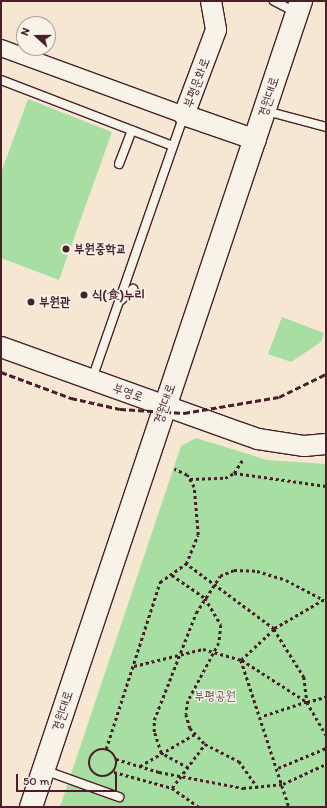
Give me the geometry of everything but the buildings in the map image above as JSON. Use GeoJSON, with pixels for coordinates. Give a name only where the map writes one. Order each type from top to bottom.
{"type":"FeatureCollection","features":[{"type":"Feature","properties":{"kind":"main road","name":"경원대로"},"geometry":{"type":"LineString","coordinates":[[31,807],[164,406],[256,140],[299,7]]}},
{"type":"Feature","properties":{"kind":"street","name":"부평문화로"},"geometry":{"type":"LineString","coordinates":[[211,1],[216,30],[184,115],[256,140]]}},
{"type":"Feature","properties":{"kind":"street"},"geometry":{"type":"LineString","coordinates":[[1,48],[184,115]]}},
{"type":"Feature","properties":{"kind":"street","name":"부영로"},"geometry":{"type":"LineString","coordinates":[[1,347],[258,439],[304,446],[326,444]]}},
{"type":"Feature","properties":{"kind":"lane"},"geometry":{"type":"LineString","coordinates":[[274,1],[299,7]]}},
{"type":"Feature","properties":{"kind":"lane"},"geometry":{"type":"LineString","coordinates":[[1,80],[173,146]]}},
{"type":"Feature","properties":{"kind":"lane"},"geometry":{"type":"LineString","coordinates":[[265,111],[326,127]]}},
{"type":"Feature","properties":{"kind":"lane"},"geometry":{"type":"LineString","coordinates":[[92,380],[184,115]]}},
{"type":"Feature","properties":{"kind":"lane"},"geometry":{"type":"LineString","coordinates":[[119,164],[132,130]]}},
{"type":"Feature","properties":{"kind":"lane"},"geometry":{"type":"LineString","coordinates":[[119,301],[133,289]]}},
{"type":"Feature","properties":{"kind":"lane"},"geometry":{"type":"LineString","coordinates":[[43,770],[119,797]]}},
{"type":"Feature","properties":{"kind":"path"},"geometry":{"type":"LineString","coordinates":[[234,473],[243,459]]}},
{"type":"Feature","properties":{"kind":"path"},"geometry":{"type":"LineString","coordinates":[[174,469],[189,479],[210,481],[234,473],[326,486]]}},
{"type":"Feature","properties":{"kind":"path"},"geometry":{"type":"LineString","coordinates":[[106,749],[160,582],[186,564],[198,535],[199,518],[189,479]]}},
{"type":"Feature","properties":{"kind":"path"},"geometry":{"type":"LineString","coordinates":[[186,564],[274,629],[304,677],[307,702],[326,735]]}},
{"type":"Feature","properties":{"kind":"path"},"geometry":{"type":"LineString","coordinates":[[188,768],[161,753],[154,732],[154,720],[180,653],[205,598],[214,584],[234,570],[257,571],[286,580],[325,601]]}},
{"type":"Feature","properties":{"kind":"path"},"geometry":{"type":"LineString","coordinates":[[172,575],[205,598],[221,625],[216,650],[188,701],[186,714],[195,734],[205,744],[239,761],[258,788]]}},
{"type":"Feature","properties":{"kind":"path"},"geometry":{"type":"LineString","coordinates":[[241,660],[274,629],[325,601]]}},
{"type":"Feature","properties":{"kind":"path"},"geometry":{"type":"LineString","coordinates":[[134,666],[180,653],[216,650],[241,660],[307,702]]}},
{"type":"Feature","properties":{"kind":"path"},"geometry":{"type":"LineString","coordinates":[[241,660],[278,768],[289,807]]}},
{"type":"Feature","properties":{"kind":"path"},"geometry":{"type":"LineString","coordinates":[[261,717],[326,697]]}},
{"type":"Feature","properties":{"kind":"path"},"geometry":{"type":"LineString","coordinates":[[139,766],[195,734]]}},
{"type":"Feature","properties":{"kind":"path"},"geometry":{"type":"LineString","coordinates":[[172,788],[205,744]]}},
{"type":"Feature","properties":{"kind":"path"},"geometry":{"type":"LineString","coordinates":[[278,768],[326,748]]}},
{"type":"Feature","properties":{"kind":"path"},"geometry":{"type":"LineString","coordinates":[[106,749],[116,759],[139,766],[183,774],[224,785],[258,788],[283,784],[326,764]]}},
{"type":"Feature","properties":{"kind":"path"},"geometry":{"type":"LineString","coordinates":[[106,749],[93,753],[90,766],[98,776],[114,772],[172,788],[199,807]]}},
{"type":"Feature","properties":{"kind":"path"},"geometry":{"type":"LineString","coordinates":[[114,772],[116,759]]}},
{"type":"Feature","properties":{"kind":"green space"},"geometry":{"type":"Polygon","coordinates":[[[28,99],[112,132],[59,280],[1,258],[1,173],[28,99]]]}},
{"type":"Feature","properties":{"kind":"green space"},"geometry":{"type":"Polygon","coordinates":[[[282,317],[324,333],[321,342],[291,362],[268,354],[282,317]]]}},
{"type":"Feature","properties":{"kind":"green space","name":"부평공원"},"geometry":{"type":"Polygon","coordinates":[[[196,438],[267,460],[326,464],[326,807],[60,807],[181,446],[196,438]]]}},
{"type":"Feature","properties":{"kind":"railway"},"geometry":{"type":"LineString","coordinates":[[1,372],[71,398],[120,409],[184,413],[279,397],[326,374]]}},
{"type":"Feature","properties":{"kind":"place","name":"부원중학교"},"geometry":{"type":"Point","coordinates":[66,249]}},
{"type":"Feature","properties":{"kind":"place","name":"식(食)누리"},"geometry":{"type":"Point","coordinates":[84,295]}},
{"type":"Feature","properties":{"kind":"place","name":"부원관"},"geometry":{"type":"Point","coordinates":[31,302]}}]}
